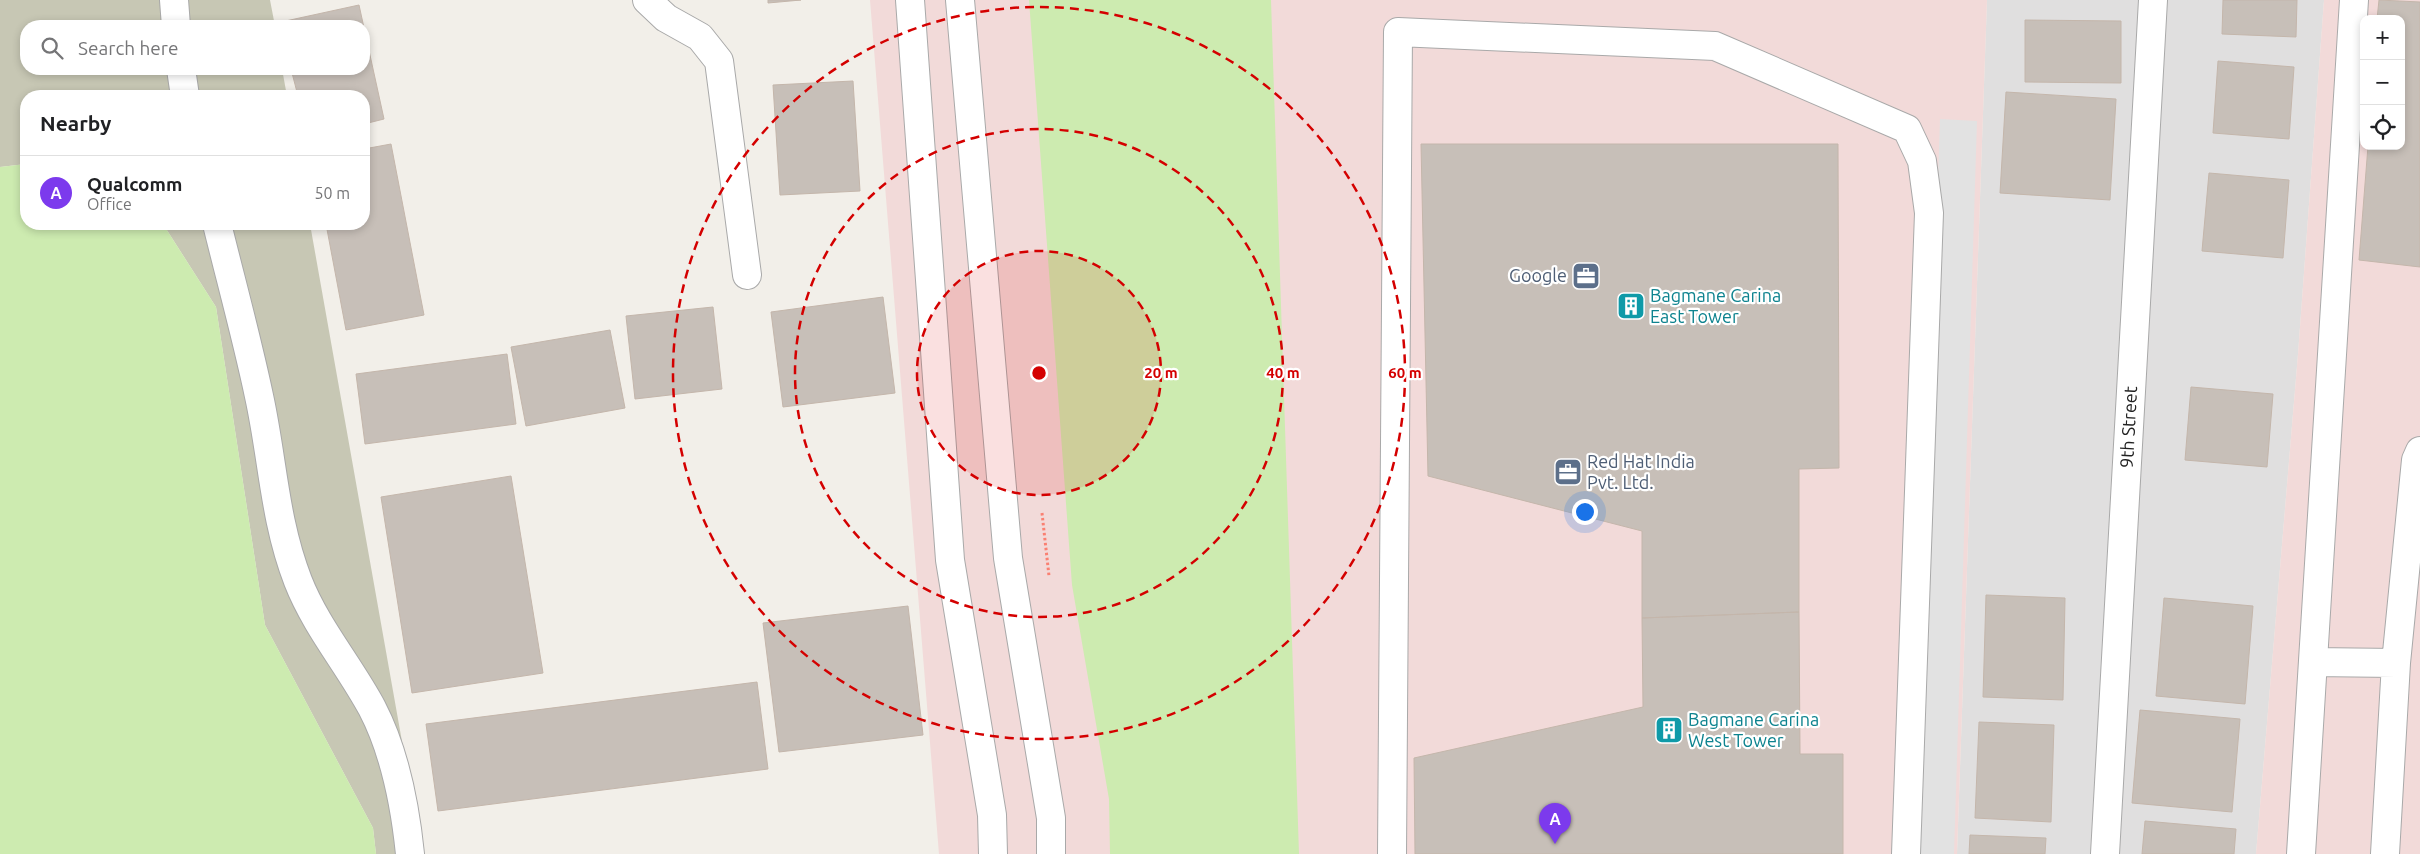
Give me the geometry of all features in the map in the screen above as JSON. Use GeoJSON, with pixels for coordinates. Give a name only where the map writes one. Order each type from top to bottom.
{"type":"FeatureCollection","features":[{"type":"Feature","properties":{"kind":"street"},"geometry":{"type":"LineString","coordinates":[[174,0],[176,20]]}},
{"type":"Feature","properties":{"kind":"street"},"geometry":{"type":"LineString","coordinates":[[647,0],[666,18],[700,36],[718,61],[747,275]]}},
{"type":"Feature","properties":{"kind":"street"},"geometry":{"type":"LineString","coordinates":[[910,0],[950,560],[992,815],[992,854]]}},
{"type":"Feature","properties":{"kind":"street"},"geometry":{"type":"LineString","coordinates":[[960,0],[1008,558],[1051,818],[1051,854]]}},
{"type":"Feature","properties":{"kind":"street","name":"9th Street"},"geometry":{"type":"LineString","coordinates":[[2105,854],[2153,0]]}},
{"type":"Feature","properties":{"kind":"street"},"geometry":{"type":"LineString","coordinates":[[2301,854],[2354,0]]}},
{"type":"Feature","properties":{"kind":"street"},"geometry":{"type":"LineString","coordinates":[[1392,854],[1398,32],[1715,46],[1907,129],[1922,161],[1929,213],[1906,854]]}},
{"type":"Feature","properties":{"kind":"street"},"geometry":{"type":"LineString","coordinates":[[182,75],[184,90]]}},
{"type":"Feature","properties":{"kind":"street"},"geometry":{"type":"LineString","coordinates":[[218,230],[260,398],[280,528],[298,582],[323,631],[372,709],[394,762],[408,830],[410,854]]}},
{"type":"Feature","properties":{"kind":"street"},"geometry":{"type":"LineString","coordinates":[[2385,854],[2396,663],[2416,460],[2420,451]]}},
{"type":"Feature","properties":{"kind":"street"},"geometry":{"type":"LineString","coordinates":[[2313,662],[2396,663]]}},
{"type":"Feature","properties":{"kind":"path"},"geometry":{"type":"LineString","coordinates":[[1042,507],[1050,585]]}},
{"type":"Feature","properties":{"kind":"shaded area"},"geometry":{"type":"Polygon","coordinates":[[[0,0],[270,0],[274,20],[20,20],[20,75],[283,75],[286,90],[20,90],[20,165],[0,167],[0,0]]]}},
{"type":"Feature","properties":{"kind":"shaded area"},"geometry":{"type":"Polygon","coordinates":[[[870,0],[1987,0],[1957,854],[939,854],[870,0]]]}},
{"type":"Feature","properties":{"kind":"shaded area"},"geometry":{"type":"Polygon","coordinates":[[[1987,0],[2324,0],[2298,354],[2256,854],[1957,854],[1987,0]]]}},
{"type":"Feature","properties":{"kind":"shaded area"},"geometry":{"type":"Polygon","coordinates":[[[2324,0],[2420,0],[2420,854],[2256,854],[2298,354],[2324,0]]]}},
{"type":"Feature","properties":{"kind":"shaded area"},"geometry":{"type":"Polygon","coordinates":[[[1940,119],[1977,121],[1954,854],[1916,854],[1940,119]]]}},
{"type":"Feature","properties":{"kind":"shaded area"},"geometry":{"type":"Polygon","coordinates":[[[167,230],[311,230],[422,854],[376,854],[373,828],[265,625],[216,307],[167,230]]]}},
{"type":"Feature","properties":{"kind":"green space"},"geometry":{"type":"Polygon","coordinates":[[[1029,0],[1271,0],[1299,854],[1110,854],[1109,799],[1072,585],[1029,0]]]}},
{"type":"Feature","properties":{"kind":"green space"},"geometry":{"type":"Polygon","coordinates":[[[20,165],[20,230],[167,230],[216,307],[265,625],[373,828],[376,854],[0,854],[0,167],[20,165]]]}},
{"type":"Feature","properties":{"kind":"building"},"geometry":{"type":"Polygon","coordinates":[[[768,0],[801,0],[768,3],[768,0]]]}},
{"type":"Feature","properties":{"kind":"building"},"geometry":{"type":"Polygon","coordinates":[[[2223,0],[2297,0],[2296,37],[2222,34],[2223,0]]]}},
{"type":"Feature","properties":{"kind":"building"},"geometry":{"type":"Polygon","coordinates":[[[2379,0],[2420,2],[2420,267],[2359,260],[2368,150],[2405,150],[2405,15],[2377,15],[2379,0]]]}},
{"type":"Feature","properties":{"kind":"building"},"geometry":{"type":"Polygon","coordinates":[[[359,5],[363,20],[290,20],[359,5]]]}},
{"type":"Feature","properties":{"kind":"building"},"geometry":{"type":"Polygon","coordinates":[[[2025,20],[2121,21],[2121,83],[2025,82],[2025,20]]]}},
{"type":"Feature","properties":{"kind":"building"},"geometry":{"type":"Polygon","coordinates":[[[370,55],[384,119],[370,122],[370,90],[296,90],[293,75],[370,75],[370,55]]]}},
{"type":"Feature","properties":{"kind":"building"},"geometry":{"type":"Polygon","coordinates":[[[2218,61],[2294,67],[2289,139],[2213,133],[2218,61]]]}},
{"type":"Feature","properties":{"kind":"building"},"geometry":{"type":"Polygon","coordinates":[[[853,81],[860,191],[780,195],[773,85],[853,81]]]}},
{"type":"Feature","properties":{"kind":"building"},"geometry":{"type":"Polygon","coordinates":[[[2006,92],[2116,99],[2110,200],[2000,193],[2006,92]]]}},
{"type":"Feature","properties":{"kind":"building"},"geometry":{"type":"Polygon","coordinates":[[[391,144],[424,315],[346,330],[327,230],[370,230],[370,148],[391,144]]]}},
{"type":"Feature","properties":{"kind":"building","name":"Bagmane Carina East Tower"},"geometry":{"type":"Polygon","coordinates":[[[1421,144],[1838,144],[1839,468],[1799,469],[1799,612],[1642,618],[1642,531],[1428,476],[1421,144]]]}},
{"type":"Feature","properties":{"kind":"building"},"geometry":{"type":"Polygon","coordinates":[[[2209,173],[2289,180],[2283,258],[2202,251],[2209,173]]]}},
{"type":"Feature","properties":{"kind":"building"},"geometry":{"type":"Polygon","coordinates":[[[883,297],[895,393],[783,407],[771,312],[883,297]]]}},
{"type":"Feature","properties":{"kind":"building"},"geometry":{"type":"Polygon","coordinates":[[[713,307],[722,389],[635,399],[626,316],[713,307]]]}},
{"type":"Feature","properties":{"kind":"building"},"geometry":{"type":"Polygon","coordinates":[[[610,330],[625,408],[526,426],[511,347],[610,330]]]}},
{"type":"Feature","properties":{"kind":"building"},"geometry":{"type":"Polygon","coordinates":[[[507,354],[516,424],[365,444],[356,374],[507,354]]]}},
{"type":"Feature","properties":{"kind":"building"},"geometry":{"type":"Polygon","coordinates":[[[2191,387],[2273,394],[2267,467],[2185,460],[2191,387]]]}},
{"type":"Feature","properties":{"kind":"building"},"geometry":{"type":"Polygon","coordinates":[[[511,476],[543,673],[412,693],[381,497],[511,476]]]}},
{"type":"Feature","properties":{"kind":"building"},"geometry":{"type":"Polygon","coordinates":[[[1986,595],[2065,598],[2063,700],[1983,697],[1986,595]]]}},
{"type":"Feature","properties":{"kind":"building"},"geometry":{"type":"Polygon","coordinates":[[[2164,598],[2253,606],[2245,704],[2156,696],[2164,598]]]}},
{"type":"Feature","properties":{"kind":"building"},"geometry":{"type":"Polygon","coordinates":[[[908,606],[923,735],[779,752],[763,623],[908,606]]]}},
{"type":"Feature","properties":{"kind":"building","name":"Bagmane Carina West Tower"},"geometry":{"type":"Polygon","coordinates":[[[1799,612],[1800,754],[1843,754],[1843,854],[1415,854],[1414,758],[1643,707],[1642,618],[1799,612]]]}},
{"type":"Feature","properties":{"kind":"building"},"geometry":{"type":"Polygon","coordinates":[[[757,682],[768,769],[438,811],[426,724],[757,682]]]}},
{"type":"Feature","properties":{"kind":"building"},"geometry":{"type":"Polygon","coordinates":[[[2140,710],[2240,719],[2232,812],[2132,803],[2140,710]]]}},
{"type":"Feature","properties":{"kind":"building"},"geometry":{"type":"Polygon","coordinates":[[[1979,722],[2054,725],[2051,822],[1975,818],[1979,722]]]}},
{"type":"Feature","properties":{"kind":"building"},"geometry":{"type":"Polygon","coordinates":[[[2145,821],[2236,829],[2234,854],[2142,854],[2145,821]]]}},
{"type":"Feature","properties":{"kind":"building"},"geometry":{"type":"Polygon","coordinates":[[[1970,835],[2046,838],[2045,854],[1969,854],[1970,835]]]}},
{"type":"Feature","properties":{"kind":"place","name":"Google"},"geometry":{"type":"Point","coordinates":[1586,276]}},
{"type":"Feature","properties":{"kind":"place","name":"Bagmane Carina East Tower"},"geometry":{"type":"Point","coordinates":[1631,306]}},
{"type":"Feature","properties":{"kind":"place","name":"Red Hat India Pvt. Ltd."},"geometry":{"type":"Point","coordinates":[1568,472]}},
{"type":"Feature","properties":{"kind":"place","name":"Bagmane Carina West Tower"},"geometry":{"type":"Point","coordinates":[1669,730]}},
{"type":"Feature","properties":{"kind":"place","name":"Qualcomm"},"geometry":{"type":"Point","coordinates":[1555,844]}}]}
